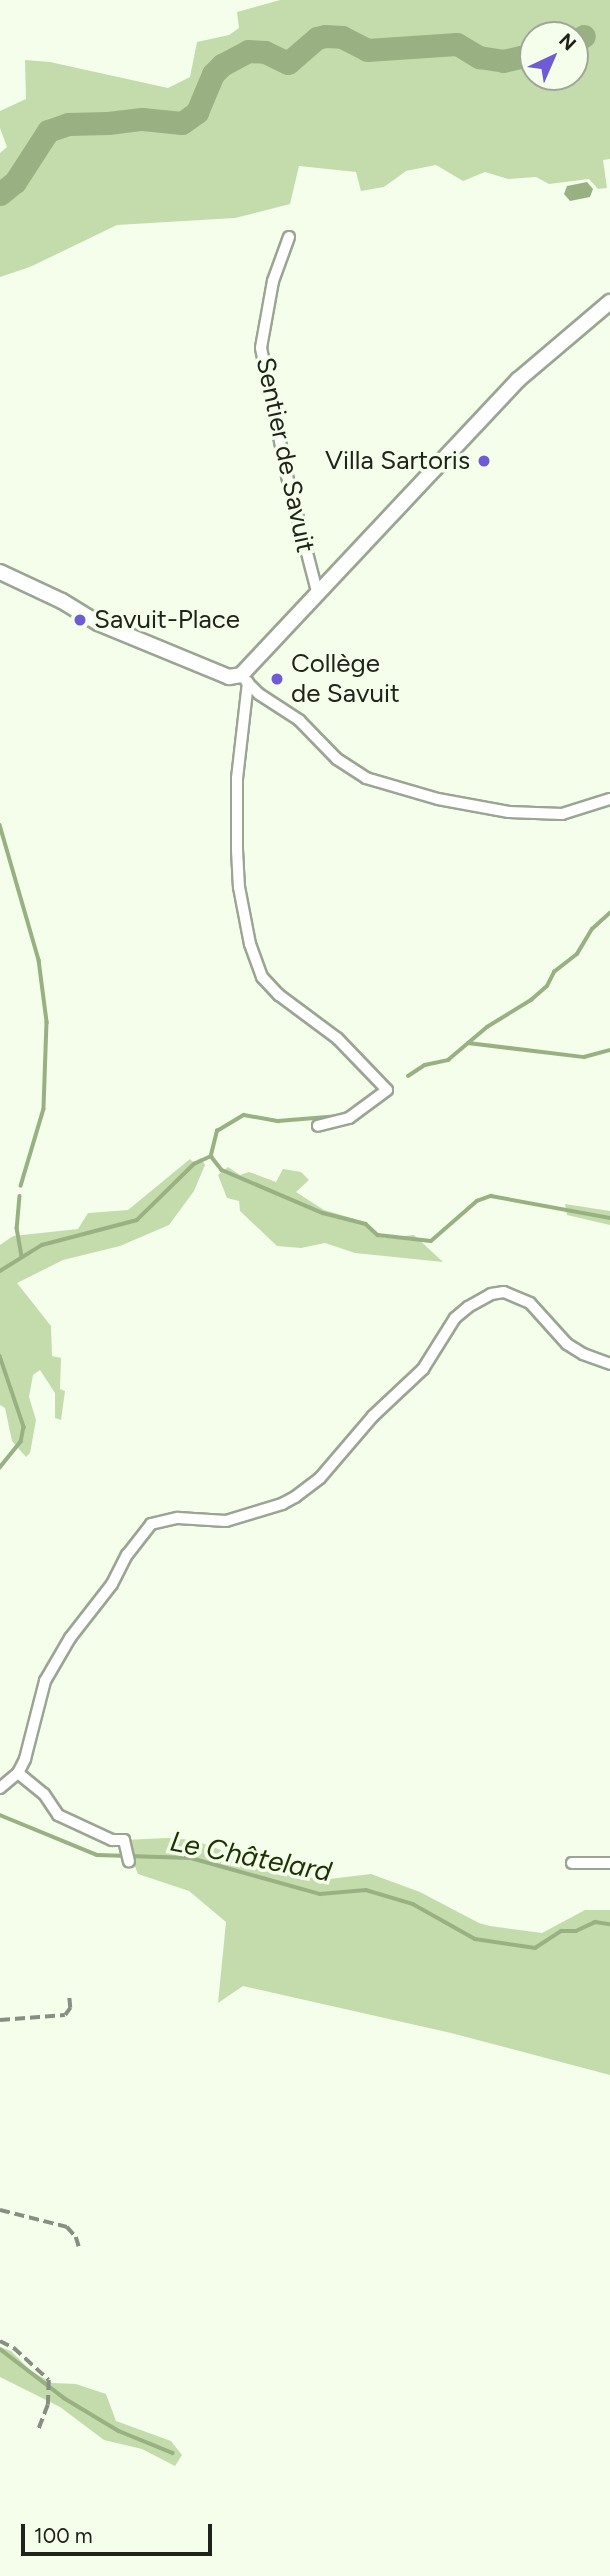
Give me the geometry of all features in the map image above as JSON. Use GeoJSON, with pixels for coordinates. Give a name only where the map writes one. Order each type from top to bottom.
{"type":"FeatureCollection","features":[{"type":"Feature","properties":{"kind":"street","name":"Sentier de Savuit"},"geometry":{"type":"LineString","coordinates":[[289,237],[273,281],[261,348],[293,500],[317,592]]}},
{"type":"Feature","properties":{"kind":"street"},"geometry":{"type":"LineString","coordinates":[[318,1126],[349,1118],[387,1090],[337,1038],[262,977],[250,944],[239,887],[237,850],[237,778],[244,679],[317,592],[518,380],[610,302]]}},
{"type":"Feature","properties":{"kind":"street"},"geometry":{"type":"LineString","coordinates":[[0,572],[62,601],[98,623],[229,677],[244,679],[259,694],[299,720],[337,759],[366,778],[438,799],[509,812],[562,814],[610,799]]}},
{"type":"Feature","properties":{"kind":"street"},"geometry":{"type":"LineString","coordinates":[[0,1788],[18,1773],[25,1759],[45,1681],[78,1626],[112,1584],[127,1555],[151,1524],[178,1518],[226,1521],[282,1504],[295,1497],[320,1478],[366,1423],[423,1370],[455,1318],[491,1294],[504,1292],[530,1303],[567,1344],[583,1354],[610,1364]]}},
{"type":"Feature","properties":{"kind":"street"},"geometry":{"type":"LineString","coordinates":[[18,1773],[44,1794],[58,1815],[125,1844],[129,1861]]}},
{"type":"Feature","properties":{"kind":"street"},"geometry":{"type":"LineString","coordinates":[[572,1863],[610,1863]]}},
{"type":"Feature","properties":{"kind":"shaded area"},"geometry":{"type":"Polygon","coordinates":[[[280,0],[610,0],[610,159],[603,160],[607,188],[598,189],[589,179],[549,184],[536,177],[508,179],[485,172],[463,181],[436,165],[406,171],[384,187],[361,191],[356,172],[299,166],[290,204],[235,218],[117,225],[30,267],[0,277],[0,153],[7,147],[0,128],[0,111],[26,99],[25,60],[50,62],[168,88],[190,77],[197,42],[229,35],[239,28],[237,12],[280,0]]]}},
{"type":"Feature","properties":{"kind":"shaded area"},"geometry":{"type":"Polygon","coordinates":[[[587,182],[593,189],[590,197],[570,201],[564,194],[567,186],[587,182]]]}},
{"type":"Feature","properties":{"kind":"shaded area"},"geometry":{"type":"Polygon","coordinates":[[[201,1158],[205,1165],[194,1191],[169,1225],[120,1246],[63,1260],[17,1283],[51,1326],[52,1356],[61,1358],[60,1389],[65,1391],[61,1420],[55,1418],[55,1393],[40,1370],[33,1375],[29,1397],[36,1420],[30,1453],[26,1457],[12,1441],[5,1408],[0,1405],[0,1245],[13,1236],[78,1229],[88,1213],[128,1210],[190,1159],[193,1162],[201,1158]]]}},
{"type":"Feature","properties":{"kind":"shaded area"},"geometry":{"type":"Polygon","coordinates":[[[228,1167],[240,1175],[249,1172],[276,1182],[283,1169],[301,1172],[309,1180],[296,1192],[324,1210],[355,1219],[385,1238],[414,1235],[443,1262],[355,1253],[325,1243],[301,1248],[277,1246],[240,1211],[239,1201],[227,1198],[218,1175],[228,1167]]]}},
{"type":"Feature","properties":{"kind":"shaded area"},"geometry":{"type":"Polygon","coordinates":[[[565,1204],[610,1211],[610,1225],[567,1215],[565,1204]]]}},
{"type":"Feature","properties":{"kind":"shaded area"},"geometry":{"type":"Polygon","coordinates":[[[124,1840],[193,1840],[295,1876],[329,1879],[371,1874],[420,1892],[479,1923],[490,1926],[542,1933],[585,1910],[610,1910],[610,2075],[451,2033],[243,1986],[218,2003],[226,1922],[189,1891],[138,1874],[124,1840]]]}},
{"type":"Feature","properties":{"kind":"shaded area"},"geometry":{"type":"Polygon","coordinates":[[[0,2347],[11,2351],[31,2371],[52,2383],[76,2384],[106,2394],[116,2421],[171,2441],[182,2455],[175,2466],[142,2449],[104,2440],[60,2407],[0,2377],[0,2347]]]}},
{"type":"Feature","properties":{"kind":"waterway"},"geometry":{"type":"LineString","coordinates":[[0,194],[15,182],[48,131],[68,124],[142,119],[182,123],[197,112],[213,74],[222,65],[248,51],[265,52],[288,63],[317,38],[325,36],[342,37],[367,50],[457,44],[479,57],[503,61],[519,57]]}},
{"type":"Feature","properties":{"kind":"waterway"},"geometry":{"type":"LineString","coordinates":[[0,825],[39,960],[47,1022],[44,1109],[21,1186]]}},
{"type":"Feature","properties":{"kind":"waterway"},"geometry":{"type":"LineString","coordinates":[[408,1076],[425,1065],[448,1060],[487,1027],[531,1000],[547,986],[554,972],[577,954],[592,929],[610,913]]}},
{"type":"Feature","properties":{"kind":"waterway"},"geometry":{"type":"LineString","coordinates":[[468,1043],[584,1057],[610,1050]]}},
{"type":"Feature","properties":{"kind":"waterway"},"geometry":{"type":"LineString","coordinates":[[211,1155],[217,1131],[244,1115],[278,1121],[339,1116]]}},
{"type":"Feature","properties":{"kind":"waterway"},"geometry":{"type":"LineString","coordinates":[[211,1156],[222,1170],[323,1213],[366,1224],[378,1235],[431,1241],[477,1201],[491,1196],[610,1218]]}},
{"type":"Feature","properties":{"kind":"waterway"},"geometry":{"type":"LineString","coordinates":[[0,1271],[42,1245],[137,1220],[194,1164],[211,1156]]}},
{"type":"Feature","properties":{"kind":"waterway"},"geometry":{"type":"LineString","coordinates":[[20,1196],[17,1228],[22,1256]]}},
{"type":"Feature","properties":{"kind":"waterway"},"geometry":{"type":"LineString","coordinates":[[0,1356],[24,1427],[21,1442],[0,1468]]}},
{"type":"Feature","properties":{"kind":"waterway","name":"Le Châtelard"},"geometry":{"type":"LineString","coordinates":[[0,1815],[97,1855],[191,1858],[320,1894],[366,1890],[413,1904],[475,1939],[535,1948],[561,1931],[576,1931],[595,1922],[610,1924]]}},
{"type":"Feature","properties":{"kind":"waterway"},"geometry":{"type":"LineString","coordinates":[[0,2349],[64,2398],[119,2431],[173,2453]]}},
{"type":"Feature","properties":{"kind":"railway"},"geometry":{"type":"LineString","coordinates":[[0,2020],[65,2015],[70,2008],[69,1996]]}},
{"type":"Feature","properties":{"kind":"railway"},"geometry":{"type":"LineString","coordinates":[[0,2210],[67,2227],[76,2237],[79,2247]]}},
{"type":"Feature","properties":{"kind":"railway"},"geometry":{"type":"LineString","coordinates":[[0,2341],[14,2348],[49,2380],[48,2405],[39,2429]]}},
{"type":"Feature","properties":{"kind":"place","name":"Villa Sartoris"},"geometry":{"type":"Point","coordinates":[484,461]}},
{"type":"Feature","properties":{"kind":"place","name":"Savuit-Place"},"geometry":{"type":"Point","coordinates":[80,620]}},
{"type":"Feature","properties":{"kind":"place","name":"Collège de Savuit"},"geometry":{"type":"Point","coordinates":[277,679]}}]}
